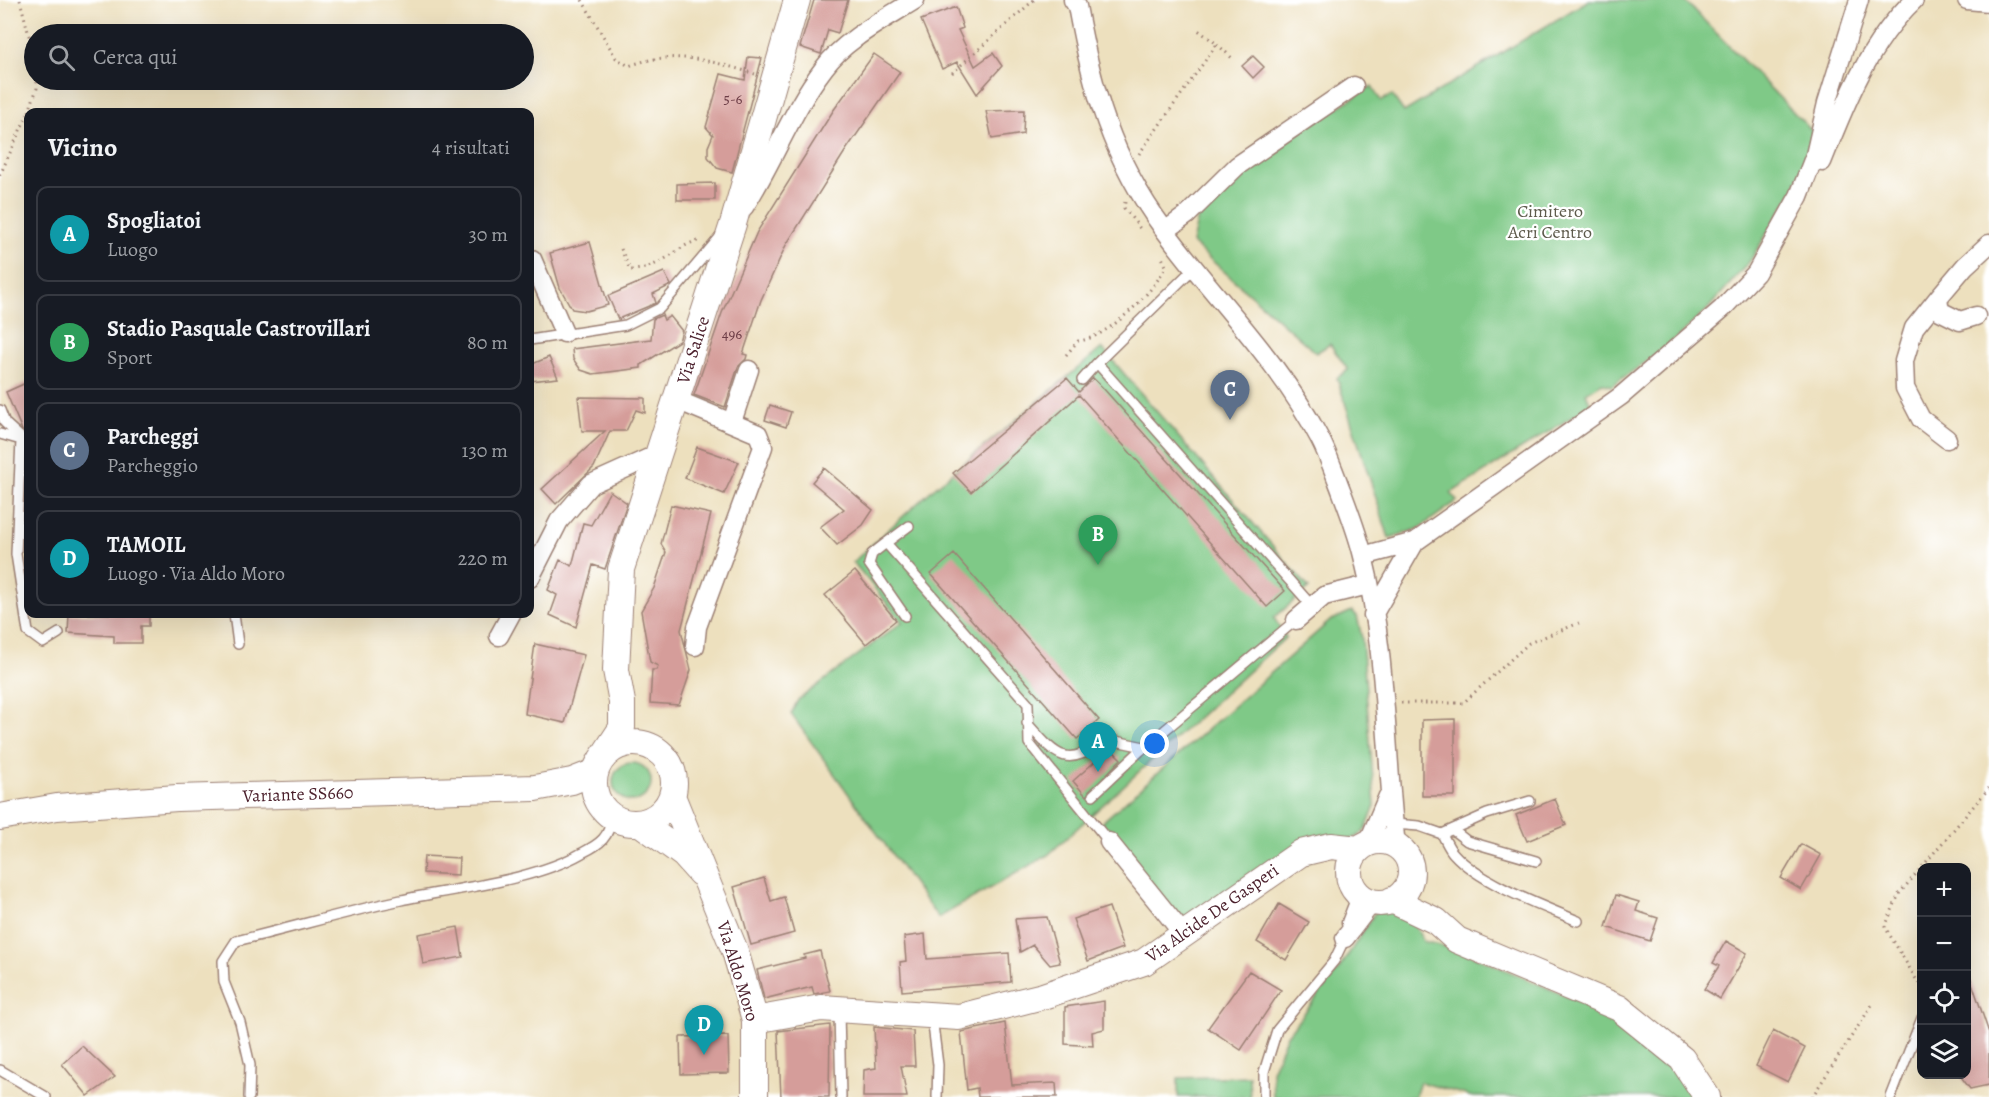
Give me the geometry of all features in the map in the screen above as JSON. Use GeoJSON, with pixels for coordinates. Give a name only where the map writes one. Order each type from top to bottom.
{"type":"FeatureCollection","features":[{"type":"Feature","properties":{"kind":"main road","name":"Via Salice"},"geometry":{"type":"LineString","coordinates":[[622,702],[616,670],[621,570],[733,224],[797,0]]}},
{"type":"Feature","properties":{"kind":"main road"},"geometry":{"type":"LineString","coordinates":[[535,788],[577,798],[625,823],[640,823],[660,814],[672,796],[674,785],[669,764],[663,755],[644,744],[622,702]]}},
{"type":"Feature","properties":{"kind":"main road"},"geometry":{"type":"LineString","coordinates":[[607,812],[594,785],[598,766],[622,728],[622,702]]}},
{"type":"Feature","properties":{"kind":"main road"},"geometry":{"type":"LineString","coordinates":[[598,766],[620,746],[644,744]]}},
{"type":"Feature","properties":{"kind":"main road","name":"Variante SS660"},"geometry":{"type":"LineString","coordinates":[[0,817],[57,807],[177,798],[535,788],[572,781],[598,766]]}},
{"type":"Feature","properties":{"kind":"main road","name":"Via Aldo Moro"},"geometry":{"type":"LineString","coordinates":[[672,796],[735,951],[755,1020],[755,1097]]}},
{"type":"Feature","properties":{"kind":"main road","name":"Via Aldo Moro"},"geometry":{"type":"LineString","coordinates":[[640,823],[684,855],[709,883]]}},
{"type":"Feature","properties":{"kind":"main road"},"geometry":{"type":"LineString","coordinates":[[1376,899],[1406,890],[1411,873],[1410,862],[1395,835],[1377,841],[1359,853],[1349,875],[1376,899],[1436,921]]}},
{"type":"Feature","properties":{"kind":"main road","name":"Via Alcide De Gasperi"},"geometry":{"type":"LineString","coordinates":[[755,1020],[821,1008],[959,1017],[1043,996],[1144,962],[1301,853],[1328,857],[1359,853]]}},
{"type":"Feature","properties":{"kind":"main road"},"geometry":{"type":"LineString","coordinates":[[1411,873],[1436,921],[1457,940],[1619,1008],[1682,1059],[1707,1097]]}},
{"type":"Feature","properties":{"kind":"street"},"geometry":{"type":"LineString","coordinates":[[733,224],[767,172],[796,111],[825,66],[854,41],[915,0]]}},
{"type":"Feature","properties":{"kind":"street"},"geometry":{"type":"LineString","coordinates":[[1073,0],[1077,6],[1098,104],[1115,147],[1138,189],[1156,238],[1194,268],[1290,386],[1322,441],[1363,556],[1384,702],[1395,835]]}},
{"type":"Feature","properties":{"kind":"street"},"geometry":{"type":"LineString","coordinates":[[1799,196],[1815,154],[1827,103],[1859,0]]}},
{"type":"Feature","properties":{"kind":"street"},"geometry":{"type":"LineString","coordinates":[[1363,556],[1415,542],[1621,396],[1722,309],[1756,273],[1799,196],[1822,164],[1860,72],[1890,27],[1914,0]]}},
{"type":"Feature","properties":{"kind":"street"},"geometry":{"type":"LineString","coordinates":[[1967,0],[1989,2]]}},
{"type":"Feature","properties":{"kind":"street"},"geometry":{"type":"LineString","coordinates":[[1156,238],[1187,215],[1237,166],[1354,86]]}},
{"type":"Feature","properties":{"kind":"street"},"geometry":{"type":"LineString","coordinates":[[1947,439],[1921,419],[1905,388],[1904,361],[1914,328],[1965,266],[1989,244]]}},
{"type":"Feature","properties":{"kind":"street"},"geometry":{"type":"LineString","coordinates":[[534,264],[564,333]]}},
{"type":"Feature","properties":{"kind":"street"},"geometry":{"type":"LineString","coordinates":[[1938,298],[1940,311],[1960,321],[1976,316]]}},
{"type":"Feature","properties":{"kind":"street"},"geometry":{"type":"LineString","coordinates":[[732,422],[749,370]]}},
{"type":"Feature","properties":{"kind":"street"},"geometry":{"type":"LineString","coordinates":[[677,400],[758,434],[763,447],[697,627],[695,646]]}},
{"type":"Feature","properties":{"kind":"street"},"geometry":{"type":"LineString","coordinates":[[534,570],[559,521],[591,484],[660,453]]}},
{"type":"Feature","properties":{"kind":"street"},"geometry":{"type":"LineString","coordinates":[[1373,615],[1415,542]]}},
{"type":"Feature","properties":{"kind":"street"},"geometry":{"type":"LineString","coordinates":[[1296,620],[1324,596],[1368,585]]}},
{"type":"Feature","properties":{"kind":"street"},"geometry":{"type":"LineString","coordinates":[[499,636],[509,618]]}},
{"type":"Feature","properties":{"kind":"street"},"geometry":{"type":"LineString","coordinates":[[1359,853],[1382,816],[1390,792]]}},
{"type":"Feature","properties":{"kind":"street"},"geometry":{"type":"LineString","coordinates":[[1109,842],[1184,935]]}},
{"type":"Feature","properties":{"kind":"street"},"geometry":{"type":"LineString","coordinates":[[1345,938],[1358,905],[1376,899]]}},
{"type":"Feature","properties":{"kind":"lane"},"geometry":{"type":"LineString","coordinates":[[1890,27],[1900,0]]}},
{"type":"Feature","properties":{"kind":"lane"},"geometry":{"type":"LineString","coordinates":[[534,339],[626,325],[660,308],[733,224]]}},
{"type":"Feature","properties":{"kind":"lane"},"geometry":{"type":"LineString","coordinates":[[1082,380],[1194,268]]}},
{"type":"Feature","properties":{"kind":"lane"},"geometry":{"type":"LineString","coordinates":[[1098,363],[1312,606]]}},
{"type":"Feature","properties":{"kind":"lane"},"geometry":{"type":"LineString","coordinates":[[0,410],[5,423],[24,441]]}},
{"type":"Feature","properties":{"kind":"lane"},"geometry":{"type":"LineString","coordinates":[[0,434],[24,442]]}},
{"type":"Feature","properties":{"kind":"lane"},"geometry":{"type":"LineString","coordinates":[[24,454],[16,554],[24,606]]}},
{"type":"Feature","properties":{"kind":"lane"},"geometry":{"type":"LineString","coordinates":[[905,616],[869,564],[872,554],[909,526]]}},
{"type":"Feature","properties":{"kind":"lane"},"geometry":{"type":"LineString","coordinates":[[886,543],[1028,704],[1029,744],[1109,842]]}},
{"type":"Feature","properties":{"kind":"lane"},"geometry":{"type":"LineString","coordinates":[[26,618],[28,632],[43,643],[59,633]]}},
{"type":"Feature","properties":{"kind":"lane"},"geometry":{"type":"LineString","coordinates":[[235,618],[238,644]]}},
{"type":"Feature","properties":{"kind":"lane"},"geometry":{"type":"LineString","coordinates":[[1094,795],[1144,747],[1296,620]]}},
{"type":"Feature","properties":{"kind":"lane"},"geometry":{"type":"LineString","coordinates":[[1027,723],[1049,749],[1072,759],[1084,755],[1106,739],[1144,747]]}},
{"type":"Feature","properties":{"kind":"lane"},"geometry":{"type":"LineString","coordinates":[[1395,835],[1419,826],[1442,834],[1454,831],[1487,814],[1530,801]]}},
{"type":"Feature","properties":{"kind":"lane"},"geometry":{"type":"LineString","coordinates":[[249,1097],[250,1065],[240,1022],[224,982],[223,961],[236,941],[383,904],[528,874],[555,866],[600,842],[610,831],[607,812]]}},
{"type":"Feature","properties":{"kind":"lane"},"geometry":{"type":"LineString","coordinates":[[1454,831],[1467,841],[1536,861]]}},
{"type":"Feature","properties":{"kind":"lane"},"geometry":{"type":"LineString","coordinates":[[1442,834],[1454,854],[1479,874],[1535,903],[1578,921]]}},
{"type":"Feature","properties":{"kind":"lane"},"geometry":{"type":"LineString","coordinates":[[1264,1097],[1264,1072],[1276,1030],[1334,961],[1345,938]]}},
{"type":"Feature","properties":{"kind":"lane"},"geometry":{"type":"LineString","coordinates":[[839,1009],[841,1097]]}},
{"type":"Feature","properties":{"kind":"lane"},"geometry":{"type":"LineString","coordinates":[[932,1015],[938,1065],[937,1097]]}},
{"type":"Feature","properties":{"kind":"lane"},"geometry":{"type":"LineString","coordinates":[[1891,1097],[1919,1025]]}},
{"type":"Feature","properties":{"kind":"lane"},"geometry":{"type":"LineString","coordinates":[[0,1070],[46,1097]]}},
{"type":"Feature","properties":{"kind":"path"},"geometry":{"type":"LineString","coordinates":[[20,0],[26,24]]}},
{"type":"Feature","properties":{"kind":"path"},"geometry":{"type":"LineString","coordinates":[[582,0],[615,58],[629,66],[672,56],[713,61],[774,80]]}},
{"type":"Feature","properties":{"kind":"path"},"geometry":{"type":"LineString","coordinates":[[952,73],[1034,0]]}},
{"type":"Feature","properties":{"kind":"path"},"geometry":{"type":"LineString","coordinates":[[1198,30],[1233,59]]}},
{"type":"Feature","properties":{"kind":"path"},"geometry":{"type":"LineString","coordinates":[[1128,170],[1216,45]]}},
{"type":"Feature","properties":{"kind":"path"},"geometry":{"type":"LineString","coordinates":[[31,108],[37,90]]}},
{"type":"Feature","properties":{"kind":"path"},"geometry":{"type":"LineString","coordinates":[[0,175],[24,124]]}},
{"type":"Feature","properties":{"kind":"path"},"geometry":{"type":"LineString","coordinates":[[1066,355],[1078,341],[1091,340],[1104,331],[1158,281],[1166,266],[1156,238],[1124,208],[1126,199],[1138,189]]}},
{"type":"Feature","properties":{"kind":"path"},"geometry":{"type":"LineString","coordinates":[[621,249],[630,270],[644,270],[664,262],[693,241],[715,242]]}},
{"type":"Feature","properties":{"kind":"path"},"geometry":{"type":"LineString","coordinates":[[1384,702],[1463,703],[1529,643],[1580,623]]}},
{"type":"Feature","properties":{"kind":"path"},"geometry":{"type":"LineString","coordinates":[[1917,981],[1885,927],[1899,894],[1989,788]]}},
{"type":"Feature","properties":{"kind":"path"},"geometry":{"type":"LineString","coordinates":[[1812,1097],[1872,1005]]}},
{"type":"Feature","properties":{"kind":"green space","name":"Cimitero Acri Centro"},"geometry":{"type":"Polygon","coordinates":[[[1589,0],[1684,0],[1814,133],[1794,190],[1750,261],[1705,312],[1662,351],[1611,386],[1602,383],[1586,393],[1591,405],[1451,493],[1457,501],[1418,529],[1389,538],[1337,378],[1348,370],[1330,344],[1316,353],[1192,243],[1200,208],[1258,158],[1372,86],[1381,101],[1392,95],[1404,112],[1589,0]]]}},
{"type":"Feature","properties":{"kind":"green space"},"geometry":{"type":"Polygon","coordinates":[[[1102,348],[1309,588],[1274,618],[1286,637],[1048,855],[938,918],[791,714],[798,700],[902,622],[853,562],[933,489],[1102,348]]]}},
{"type":"Feature","properties":{"kind":"green space"},"geometry":{"type":"Polygon","coordinates":[[[1352,611],[1357,616],[1362,638],[1375,806],[1367,827],[1360,835],[1190,922],[1170,908],[1100,824],[1330,621],[1352,611]]]}},
{"type":"Feature","properties":{"kind":"green space"},"geometry":{"type":"Polygon","coordinates":[[[632,763],[639,764],[645,769],[650,775],[650,789],[645,795],[639,800],[632,801],[625,800],[619,795],[614,789],[613,782],[614,775],[619,769],[625,764],[632,763]]]}},
{"type":"Feature","properties":{"kind":"green space"},"geometry":{"type":"Polygon","coordinates":[[[1387,906],[1405,914],[1423,941],[1462,951],[1603,1012],[1665,1055],[1699,1097],[1473,1097],[1420,1082],[1415,1097],[1273,1097],[1272,1071],[1287,1035],[1339,969],[1376,911],[1387,906]]]}},
{"type":"Feature","properties":{"kind":"green space"},"geometry":{"type":"Polygon","coordinates":[[[1249,1076],[1250,1097],[1178,1097],[1178,1078],[1249,1076]]]}},
{"type":"Feature","properties":{"kind":"building"},"geometry":{"type":"Polygon","coordinates":[[[814,0],[848,0],[838,33],[828,30],[821,54],[800,47],[814,0]]]}},
{"type":"Feature","properties":{"kind":"building"},"geometry":{"type":"Polygon","coordinates":[[[956,7],[963,28],[958,30],[975,66],[993,53],[1002,66],[977,94],[957,62],[942,69],[921,20],[956,7]]]}},
{"type":"Feature","properties":{"kind":"building"},"geometry":{"type":"Polygon","coordinates":[[[874,54],[900,72],[846,150],[786,245],[761,300],[743,354],[747,355],[746,359],[738,367],[725,407],[694,395],[722,313],[757,232],[833,111],[874,54]]]}},
{"type":"Feature","properties":{"kind":"building"},"geometry":{"type":"Polygon","coordinates":[[[1253,56],[1264,67],[1253,78],[1242,66],[1253,56]]]}},
{"type":"Feature","properties":{"kind":"building"},"geometry":{"type":"Polygon","coordinates":[[[748,57],[762,58],[732,172],[717,168],[708,157],[708,147],[713,135],[706,127],[721,74],[745,80],[748,57]]]}},
{"type":"Feature","properties":{"kind":"building"},"geometry":{"type":"Polygon","coordinates":[[[1024,110],[1023,134],[992,139],[986,111],[1024,110]]]}},
{"type":"Feature","properties":{"kind":"building"},"geometry":{"type":"Polygon","coordinates":[[[715,183],[715,200],[677,200],[677,184],[715,183]]]}},
{"type":"Feature","properties":{"kind":"building"},"geometry":{"type":"Polygon","coordinates":[[[590,242],[608,305],[586,311],[572,309],[560,288],[550,253],[590,242]]]}},
{"type":"Feature","properties":{"kind":"building"},"geometry":{"type":"Polygon","coordinates":[[[664,272],[671,285],[653,294],[656,303],[618,319],[608,296],[664,272]]]}},
{"type":"Feature","properties":{"kind":"building"},"geometry":{"type":"Polygon","coordinates":[[[662,315],[664,320],[670,316],[682,331],[679,341],[641,365],[641,368],[593,374],[581,370],[573,359],[572,349],[651,339],[653,319],[662,315]]]}},
{"type":"Feature","properties":{"kind":"building"},"geometry":{"type":"Polygon","coordinates":[[[549,357],[558,378],[534,381],[534,363],[549,357]]]}},
{"type":"Feature","properties":{"kind":"building"},"geometry":{"type":"Polygon","coordinates":[[[1067,378],[1079,392],[1093,378],[1285,591],[1267,607],[1079,395],[971,492],[953,473],[1067,378]]]}},
{"type":"Feature","properties":{"kind":"building"},"geometry":{"type":"Polygon","coordinates":[[[24,384],[24,432],[22,430],[6,392],[24,384]]]}},
{"type":"Feature","properties":{"kind":"building"},"geometry":{"type":"Polygon","coordinates":[[[578,397],[645,398],[645,413],[636,410],[626,431],[610,431],[594,467],[556,504],[542,489],[605,431],[582,431],[578,397]]]}},
{"type":"Feature","properties":{"kind":"building"},"geometry":{"type":"Polygon","coordinates":[[[770,405],[791,412],[786,427],[765,420],[770,405]]]}},
{"type":"Feature","properties":{"kind":"building"},"geometry":{"type":"Polygon","coordinates":[[[697,447],[739,462],[724,494],[685,478],[697,447]]]}},
{"type":"Feature","properties":{"kind":"building"},"geometry":{"type":"Polygon","coordinates":[[[824,468],[873,510],[863,525],[837,545],[820,527],[844,509],[812,482],[824,468]]]}},
{"type":"Feature","properties":{"kind":"building"},"geometry":{"type":"Polygon","coordinates":[[[610,491],[627,503],[605,569],[593,565],[576,627],[550,615],[557,595],[548,590],[560,560],[572,566],[583,523],[591,525],[610,491]]]}},
{"type":"Feature","properties":{"kind":"building"},"geometry":{"type":"Polygon","coordinates":[[[671,505],[711,514],[681,630],[691,670],[679,705],[650,703],[652,670],[656,670],[658,666],[650,662],[641,611],[654,588],[666,552],[661,544],[671,505]]]}},
{"type":"Feature","properties":{"kind":"building"},"geometry":{"type":"Polygon","coordinates":[[[954,554],[1099,720],[1077,739],[931,574],[954,554]]]}},
{"type":"Feature","properties":{"kind":"building"},"geometry":{"type":"Polygon","coordinates":[[[855,571],[896,620],[866,644],[825,595],[855,571]]]}},
{"type":"Feature","properties":{"kind":"building"},"geometry":{"type":"Polygon","coordinates":[[[69,618],[149,618],[149,626],[141,626],[141,643],[114,643],[114,636],[68,633],[69,618]]]}},
{"type":"Feature","properties":{"kind":"building"},"geometry":{"type":"Polygon","coordinates":[[[535,644],[584,655],[565,723],[525,714],[535,644]]]}},
{"type":"Feature","properties":{"kind":"building"},"geometry":{"type":"Polygon","coordinates":[[[1455,719],[1455,796],[1422,796],[1422,720],[1455,719]]]}},
{"type":"Feature","properties":{"kind":"building"},"geometry":{"type":"Polygon","coordinates":[[[1110,748],[1121,759],[1086,796],[1073,781],[1110,748]]]}},
{"type":"Feature","properties":{"kind":"building"},"geometry":{"type":"Polygon","coordinates":[[[1555,799],[1566,825],[1527,841],[1516,815],[1555,799]]]}},
{"type":"Feature","properties":{"kind":"building"},"geometry":{"type":"Polygon","coordinates":[[[1801,844],[1821,855],[1801,890],[1781,878],[1801,844]]]}},
{"type":"Feature","properties":{"kind":"building"},"geometry":{"type":"Polygon","coordinates":[[[424,856],[459,858],[458,875],[423,873],[424,856]]]}},
{"type":"Feature","properties":{"kind":"building"},"geometry":{"type":"Polygon","coordinates":[[[764,878],[771,901],[784,897],[794,933],[751,945],[734,887],[764,878]]]}},
{"type":"Feature","properties":{"kind":"building"},"geometry":{"type":"Polygon","coordinates":[[[1616,895],[1639,902],[1636,911],[1658,918],[1650,941],[1606,927],[1616,895]]]}},
{"type":"Feature","properties":{"kind":"building"},"geometry":{"type":"Polygon","coordinates":[[[1279,904],[1309,922],[1286,960],[1257,942],[1279,904]]]}},
{"type":"Feature","properties":{"kind":"building"},"geometry":{"type":"Polygon","coordinates":[[[1109,907],[1123,948],[1088,961],[1073,919],[1109,907]]]}},
{"type":"Feature","properties":{"kind":"building"},"geometry":{"type":"Polygon","coordinates":[[[1047,917],[1060,963],[1050,965],[1033,945],[1020,952],[1015,919],[1047,917]]]}},
{"type":"Feature","properties":{"kind":"building"},"geometry":{"type":"Polygon","coordinates":[[[458,927],[463,957],[423,964],[418,934],[458,927]]]}},
{"type":"Feature","properties":{"kind":"building"},"geometry":{"type":"Polygon","coordinates":[[[925,934],[927,959],[1009,953],[1011,982],[902,991],[900,962],[906,961],[904,937],[925,934]]]}},
{"type":"Feature","properties":{"kind":"building"},"geometry":{"type":"Polygon","coordinates":[[[1726,941],[1747,953],[1720,999],[1704,989],[1719,966],[1713,963],[1726,941]]]}},
{"type":"Feature","properties":{"kind":"building"},"geometry":{"type":"Polygon","coordinates":[[[820,951],[830,991],[814,994],[812,987],[764,999],[757,970],[805,958],[804,955],[820,951]]]}},
{"type":"Feature","properties":{"kind":"building"},"geometry":{"type":"Polygon","coordinates":[[[1249,971],[1281,990],[1241,1050],[1208,1028],[1249,971]]]}},
{"type":"Feature","properties":{"kind":"building"},"geometry":{"type":"Polygon","coordinates":[[[1971,980],[1989,1033],[1989,1085],[1970,1089],[1963,1079],[1971,1079],[1971,980]]]}},
{"type":"Feature","properties":{"kind":"building"},"geometry":{"type":"Polygon","coordinates":[[[1104,1001],[1104,1029],[1092,1032],[1093,1046],[1065,1044],[1065,1007],[1104,1001]]]}},
{"type":"Feature","properties":{"kind":"building"},"geometry":{"type":"Polygon","coordinates":[[[1005,1023],[1012,1085],[1056,1083],[1057,1097],[978,1097],[977,1088],[967,1090],[961,1032],[1005,1023]]]}},
{"type":"Feature","properties":{"kind":"building"},"geometry":{"type":"Polygon","coordinates":[[[830,1025],[829,1097],[781,1097],[778,1031],[830,1025]]]}},
{"type":"Feature","properties":{"kind":"building"},"geometry":{"type":"Polygon","coordinates":[[[874,1027],[913,1031],[915,1066],[901,1066],[907,1097],[863,1097],[864,1070],[876,1068],[874,1027]]]}},
{"type":"Feature","properties":{"kind":"building"},"geometry":{"type":"Polygon","coordinates":[[[1773,1031],[1805,1048],[1788,1082],[1756,1066],[1773,1031]]]}},
{"type":"Feature","properties":{"kind":"building"},"geometry":{"type":"Polygon","coordinates":[[[728,1036],[729,1073],[681,1074],[680,1037],[728,1036]]]}},
{"type":"Feature","properties":{"kind":"building"},"geometry":{"type":"Polygon","coordinates":[[[82,1046],[115,1077],[88,1096],[62,1064],[82,1046]]]}},
{"type":"Feature","properties":{"kind":"place","name":"Parcheggi"},"geometry":{"type":"Point","coordinates":[1230,420]}},
{"type":"Feature","properties":{"kind":"place","name":"Stadio Pasquale Castrovillari"},"geometry":{"type":"Point","coordinates":[1098,565]}},
{"type":"Feature","properties":{"kind":"place","name":"Spogliatoi"},"geometry":{"type":"Point","coordinates":[1098,772]}},
{"type":"Feature","properties":{"kind":"place","name":"TAMOIL"},"geometry":{"type":"Point","coordinates":[704,1055]}}]}
